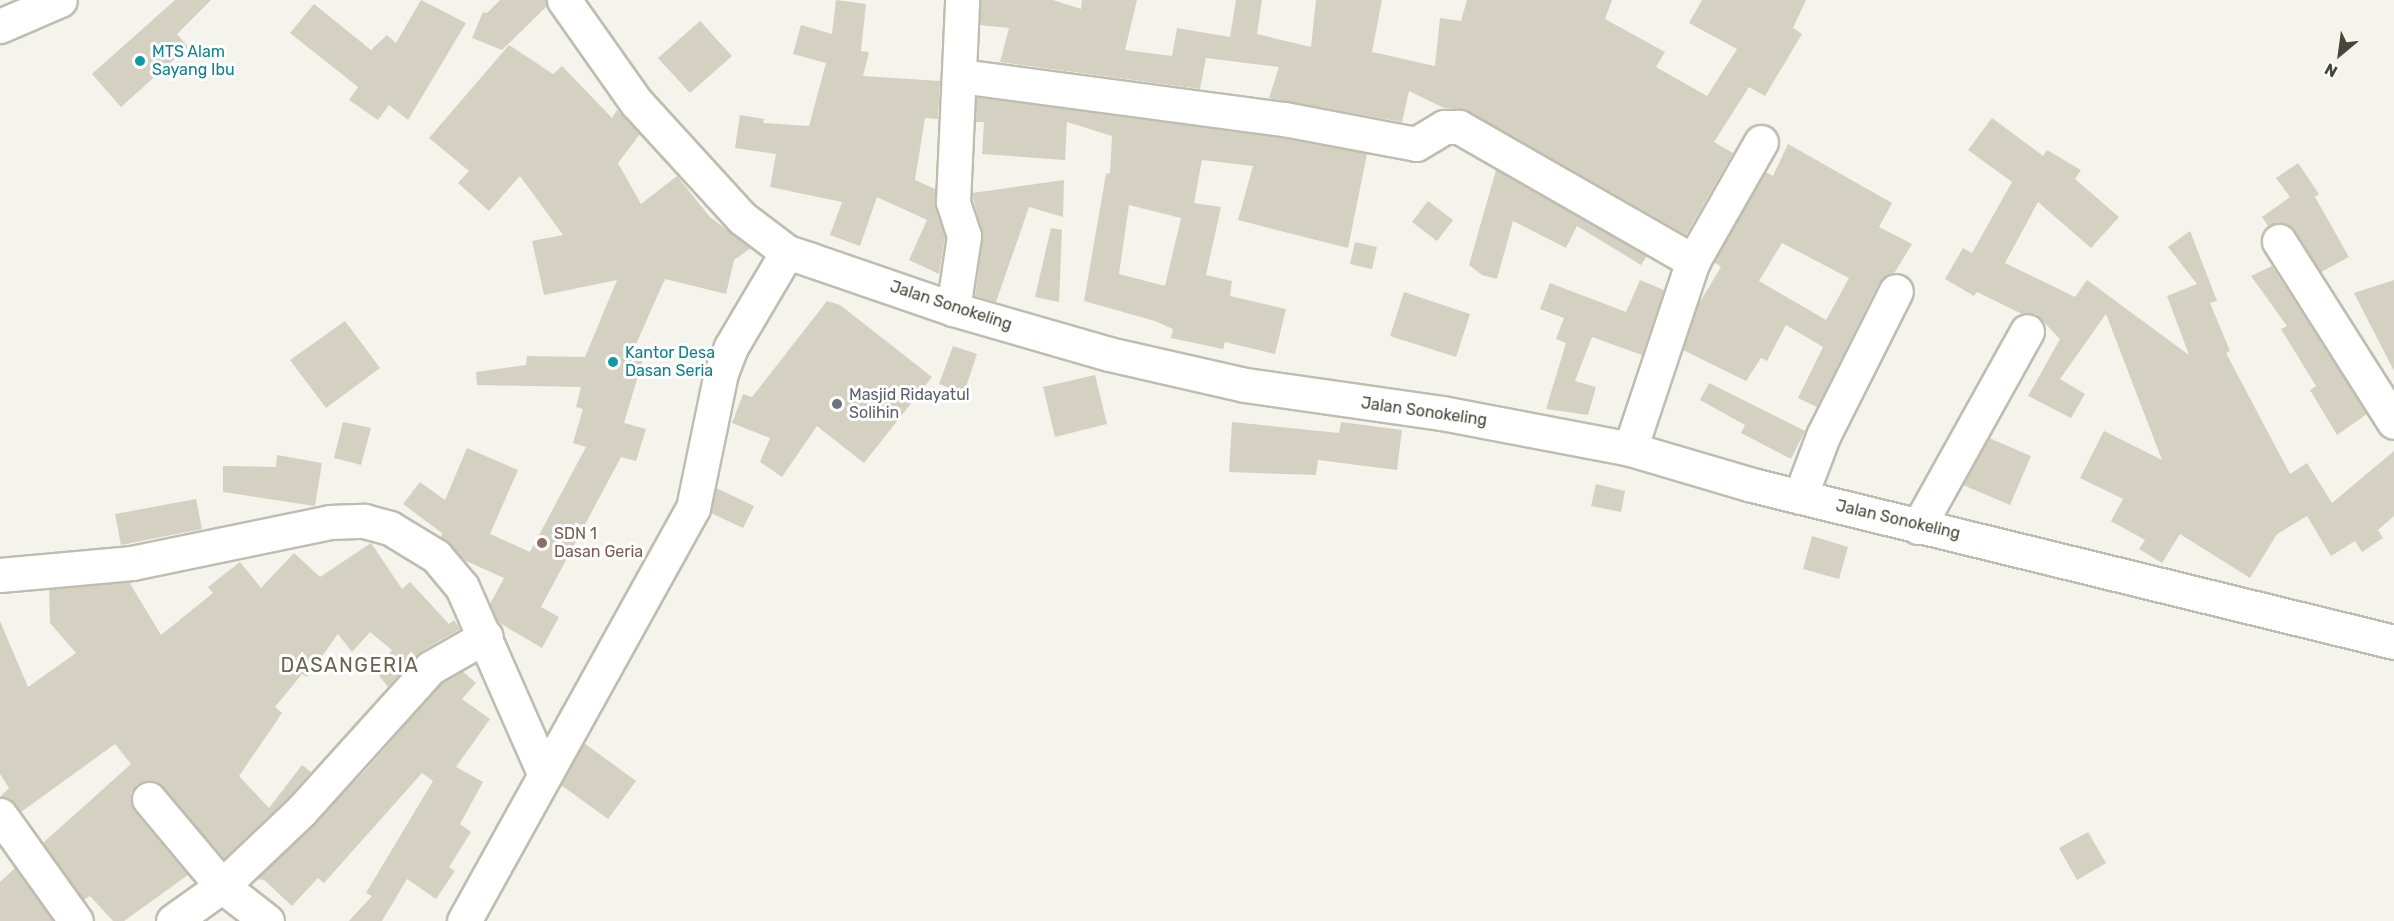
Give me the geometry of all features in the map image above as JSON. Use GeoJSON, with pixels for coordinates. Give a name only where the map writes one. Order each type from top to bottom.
{"type":"FeatureCollection","features":[{"type":"Feature","properties":{"kind":"street"},"geometry":{"type":"LineString","coordinates":[[0,26],[60,0]]}},
{"type":"Feature","properties":{"kind":"street","name":"Jalan Sonokeling"},"geometry":{"type":"LineString","coordinates":[[564,0],[636,102],[742,219],[787,252],[953,309],[1108,354],[1245,385],[1442,413],[1630,449],[1800,497],[1918,527],[2394,642]]}},
{"type":"Feature","properties":{"kind":"street"},"geometry":{"type":"LineString","coordinates":[[953,309],[964,236],[953,202],[961,76],[962,0]]}},
{"type":"Feature","properties":{"kind":"street"},"geometry":{"type":"LineString","coordinates":[[961,76],[1284,118],[1416,144],[1444,127],[1459,127],[1693,261]]}},
{"type":"Feature","properties":{"kind":"street"},"geometry":{"type":"LineString","coordinates":[[1630,449],[1693,261],[1761,142]]}},
{"type":"Feature","properties":{"kind":"street"},"geometry":{"type":"LineString","coordinates":[[2279,241],[2394,422]]}},
{"type":"Feature","properties":{"kind":"street"},"geometry":{"type":"LineString","coordinates":[[464,921],[538,758],[693,508],[721,372],[787,252]]}},
{"type":"Feature","properties":{"kind":"street"},"geometry":{"type":"LineString","coordinates":[[1800,497],[1823,436],[1896,291]]}},
{"type":"Feature","properties":{"kind":"street"},"geometry":{"type":"LineString","coordinates":[[1918,527],[2027,331]]}},
{"type":"Feature","properties":{"kind":"street"},"geometry":{"type":"LineString","coordinates":[[0,575],[132,563],[330,522],[364,521],[390,528],[436,556],[472,604],[538,758]]}},
{"type":"Feature","properties":{"kind":"street"},"geometry":{"type":"LineString","coordinates":[[174,921],[222,886],[300,811],[430,668],[492,649]]}},
{"type":"Feature","properties":{"kind":"street"},"geometry":{"type":"LineString","coordinates":[[149,799],[222,886],[267,921]]}},
{"type":"Feature","properties":{"kind":"street"},"geometry":{"type":"LineString","coordinates":[[0,815],[76,921]]}},
{"type":"Feature","properties":{"kind":"building","name":"MTS Alam Sayang Ibu"},"geometry":{"type":"Polygon","coordinates":[[[175,0],[211,0],[177,34],[188,47],[121,107],[92,74],[175,0]]]}},
{"type":"Feature","properties":{"kind":"building"},"geometry":{"type":"Polygon","coordinates":[[[421,0],[466,23],[408,120],[389,105],[378,120],[349,100],[358,87],[290,33],[314,4],[371,50],[387,35],[396,43],[421,0]]]}},
{"type":"Feature","properties":{"kind":"building"},"geometry":{"type":"Polygon","coordinates":[[[500,0],[546,0],[547,6],[502,50],[472,38],[483,12],[487,13],[500,0]]]}},
{"type":"Feature","properties":{"kind":"building"},"geometry":{"type":"Polygon","coordinates":[[[836,0],[866,4],[861,51],[869,52],[863,76],[940,81],[938,119],[925,118],[915,180],[935,189],[945,238],[939,274],[909,260],[927,220],[877,197],[860,246],[830,235],[842,202],[770,187],[776,154],[735,148],[740,115],[764,119],[763,123],[809,126],[826,63],[793,54],[801,25],[832,34],[836,0]]]}},
{"type":"Feature","properties":{"kind":"building"},"geometry":{"type":"Polygon","coordinates":[[[981,0],[1053,0],[1081,9],[1082,0],[1137,0],[1125,50],[1172,56],[1177,28],[1230,37],[1236,0],[1262,0],[1257,34],[1311,47],[1316,0],[1382,0],[1372,52],[1435,66],[1440,18],[1461,21],[1467,0],[1612,0],[1605,19],[1665,52],[1656,67],[1707,96],[1737,49],[1689,23],[1702,0],[1806,0],[1793,28],[1802,34],[1765,96],[1749,87],[1714,142],[1733,153],[1686,235],[1468,111],[1444,108],[1409,91],[1402,122],[1269,98],[1279,67],[1206,58],[1200,89],[1000,62],[1009,28],[980,25],[981,0]]]}},
{"type":"Feature","properties":{"kind":"building"},"geometry":{"type":"Polygon","coordinates":[[[700,21],[732,56],[690,93],[658,58],[700,21]]]}},
{"type":"Feature","properties":{"kind":"building"},"geometry":{"type":"Polygon","coordinates":[[[509,45],[553,74],[562,66],[612,118],[617,110],[640,134],[618,163],[641,204],[677,176],[710,217],[751,248],[734,260],[726,294],[665,279],[632,353],[644,356],[624,423],[646,429],[636,461],[621,457],[541,607],[559,617],[542,648],[498,622],[490,604],[504,578],[464,560],[441,537],[442,533],[403,504],[420,482],[445,500],[467,448],[518,470],[490,534],[530,552],[586,447],[573,443],[583,409],[576,407],[581,387],[477,385],[476,372],[526,365],[527,356],[585,357],[617,280],[544,295],[532,241],[563,235],[520,176],[489,211],[458,183],[469,171],[429,138],[509,45]]]}},
{"type":"Feature","properties":{"kind":"building"},"geometry":{"type":"Polygon","coordinates":[[[976,97],[1281,138],[1386,157],[1367,154],[1348,248],[1238,220],[1253,166],[1202,160],[1194,203],[1221,207],[1206,275],[1232,281],[1230,296],[1286,309],[1275,354],[1225,342],[1223,349],[1171,338],[1173,329],[1155,321],[1084,301],[1106,174],[1110,173],[1112,136],[1067,122],[1065,160],[982,154],[984,122],[975,122],[976,97]],[[1129,205],[1119,274],[1165,286],[1181,218],[1129,205]]]}},
{"type":"Feature","properties":{"kind":"building"},"geometry":{"type":"Polygon","coordinates":[[[1992,118],[2043,156],[2047,150],[2081,170],[2075,179],[2119,217],[2091,248],[2038,202],[2005,263],[2075,297],[2087,280],[2189,355],[2167,296],[2197,284],[2168,247],[2190,231],[2217,301],[2210,303],[2230,351],[2226,353],[2290,474],[2307,463],[2332,503],[2394,451],[2394,516],[2378,530],[2383,538],[2362,552],[2355,541],[2331,556],[2307,516],[2277,534],[2250,578],[2180,534],[2162,563],[2139,549],[2145,540],[2111,521],[2123,499],[2080,478],[2104,431],[2162,460],[2106,314],[2060,379],[2085,394],[2071,418],[2028,396],[2060,339],[2036,314],[2022,314],[1977,292],[1974,296],[1945,279],[1963,248],[1972,253],[2012,182],[1968,150],[1992,118]]]}},
{"type":"Feature","properties":{"kind":"building"},"geometry":{"type":"Polygon","coordinates":[[[1788,144],[1892,203],[1879,227],[1912,244],[1895,272],[1879,283],[1817,407],[1798,398],[1823,347],[1786,325],[1767,361],[1761,358],[1746,381],[1683,350],[1698,305],[1721,267],[1714,262],[1766,172],[1773,176],[1788,144]],[[1782,243],[1759,281],[1826,320],[1849,278],[1782,243]]]}},
{"type":"Feature","properties":{"kind":"building"},"geometry":{"type":"Polygon","coordinates":[[[2298,163],[2319,194],[2315,197],[2349,257],[2321,272],[2294,230],[2279,222],[2268,226],[2262,217],[2290,197],[2276,178],[2298,163]]]}},
{"type":"Feature","properties":{"kind":"building"},"geometry":{"type":"Polygon","coordinates":[[[1496,170],[1647,256],[1641,265],[1577,226],[1566,248],[1513,221],[1497,279],[1482,275],[1469,265],[1496,170]]]}},
{"type":"Feature","properties":{"kind":"building"},"geometry":{"type":"Polygon","coordinates":[[[1064,180],[1063,217],[1029,207],[996,302],[975,296],[983,238],[972,193],[1064,180]]]}},
{"type":"Feature","properties":{"kind":"building"},"geometry":{"type":"Polygon","coordinates":[[[1428,201],[1453,220],[1437,241],[1412,222],[1428,201]]]}},
{"type":"Feature","properties":{"kind":"building"},"geometry":{"type":"Polygon","coordinates":[[[1051,228],[1062,230],[1059,302],[1035,297],[1051,228]]]}},
{"type":"Feature","properties":{"kind":"building"},"geometry":{"type":"Polygon","coordinates":[[[1355,242],[1377,247],[1372,269],[1350,264],[1355,242]]]}},
{"type":"Feature","properties":{"kind":"building"},"geometry":{"type":"Polygon","coordinates":[[[2272,266],[2367,414],[2337,435],[2310,390],[2316,386],[2281,329],[2287,326],[2251,276],[2272,266]]]}},
{"type":"Feature","properties":{"kind":"building"},"geometry":{"type":"Polygon","coordinates":[[[1640,280],[1664,290],[1642,355],[1592,337],[1575,381],[1596,387],[1588,415],[1546,409],[1566,343],[1556,339],[1564,318],[1540,309],[1550,283],[1626,312],[1640,280]]]}},
{"type":"Feature","properties":{"kind":"building"},"geometry":{"type":"Polygon","coordinates":[[[2394,280],[2394,371],[2354,293],[2394,280]]]}},
{"type":"Feature","properties":{"kind":"building"},"geometry":{"type":"Polygon","coordinates":[[[1404,292],[1470,314],[1456,357],[1390,336],[1404,292]]]}},
{"type":"Feature","properties":{"kind":"building"},"geometry":{"type":"Polygon","coordinates":[[[827,301],[840,305],[932,377],[864,463],[817,426],[782,477],[760,462],[770,438],[732,423],[743,394],[752,397],[827,301]]]}},
{"type":"Feature","properties":{"kind":"building"},"geometry":{"type":"Polygon","coordinates":[[[345,321],[380,368],[326,408],[290,360],[345,321]]]}},
{"type":"Feature","properties":{"kind":"building"},"geometry":{"type":"Polygon","coordinates":[[[953,346],[977,354],[964,393],[939,384],[953,346]]]}},
{"type":"Feature","properties":{"kind":"building"},"geometry":{"type":"Polygon","coordinates":[[[1095,375],[1107,424],[1055,437],[1043,387],[1095,375]]]}},
{"type":"Feature","properties":{"kind":"building"},"geometry":{"type":"Polygon","coordinates":[[[1709,383],[1805,431],[1791,459],[1741,433],[1745,425],[1700,400],[1709,383]]]}},
{"type":"Feature","properties":{"kind":"building"},"geometry":{"type":"Polygon","coordinates":[[[343,422],[371,428],[361,465],[334,458],[343,422]]]}},
{"type":"Feature","properties":{"kind":"building"},"geometry":{"type":"Polygon","coordinates":[[[1232,422],[1339,433],[1341,422],[1402,430],[1397,470],[1318,460],[1316,475],[1229,472],[1232,422]]]}},
{"type":"Feature","properties":{"kind":"building"},"geometry":{"type":"Polygon","coordinates":[[[1989,438],[2031,456],[2010,505],[1963,485],[1989,438]]]}},
{"type":"Feature","properties":{"kind":"building"},"geometry":{"type":"Polygon","coordinates":[[[277,455],[322,463],[315,506],[223,492],[223,466],[276,467],[277,455]]]}},
{"type":"Feature","properties":{"kind":"building"},"geometry":{"type":"Polygon","coordinates":[[[1596,484],[1625,491],[1621,512],[1591,506],[1596,484]]]}},
{"type":"Feature","properties":{"kind":"building"},"geometry":{"type":"Polygon","coordinates":[[[716,488],[754,506],[743,528],[711,513],[716,488]]]}},
{"type":"Feature","properties":{"kind":"building"},"geometry":{"type":"Polygon","coordinates":[[[196,499],[202,529],[121,545],[115,514],[196,499]]]}},
{"type":"Feature","properties":{"kind":"building"},"geometry":{"type":"Polygon","coordinates":[[[1812,536],[1848,547],[1839,579],[1803,569],[1812,536]]]}},
{"type":"Feature","properties":{"kind":"building"},"geometry":{"type":"Polygon","coordinates":[[[371,543],[402,589],[410,582],[449,624],[454,620],[460,629],[420,652],[388,687],[376,672],[392,650],[370,632],[352,652],[338,634],[307,677],[302,674],[275,707],[282,713],[239,776],[269,808],[302,765],[311,772],[288,798],[224,859],[163,787],[146,781],[137,784],[131,793],[134,811],[188,875],[124,921],[113,921],[90,896],[84,900],[43,843],[131,764],[115,744],[21,812],[0,797],[9,788],[0,774],[0,621],[28,687],[76,653],[50,623],[49,589],[129,582],[161,635],[213,593],[208,587],[240,562],[261,588],[294,553],[320,577],[371,543]]]}},
{"type":"Feature","properties":{"kind":"building"},"geometry":{"type":"Polygon","coordinates":[[[462,671],[476,683],[462,699],[490,719],[456,767],[483,782],[460,824],[471,832],[449,867],[455,871],[436,899],[407,879],[382,921],[349,921],[372,896],[366,893],[433,781],[422,773],[324,883],[318,878],[292,906],[264,880],[257,879],[364,772],[442,683],[462,671]]]}},
{"type":"Feature","properties":{"kind":"building"},"geometry":{"type":"Polygon","coordinates":[[[584,743],[636,781],[608,819],[561,785],[584,743]]]}},
{"type":"Feature","properties":{"kind":"building"},"geometry":{"type":"Polygon","coordinates":[[[2088,832],[2106,863],[2077,880],[2059,848],[2088,832]]]}},
{"type":"Feature","properties":{"kind":"building"},"geometry":{"type":"Polygon","coordinates":[[[15,868],[53,921],[0,921],[0,882],[15,868]]]}},
{"type":"Feature","properties":{"kind":"place","name":"MTS Alam Sayang Ibu"},"geometry":{"type":"Point","coordinates":[140,61]}},
{"type":"Feature","properties":{"kind":"place","name":"Kantor Desa Dasan Seria"},"geometry":{"type":"Point","coordinates":[613,362]}},
{"type":"Feature","properties":{"kind":"place","name":"Masjid Ridayatul Solihin"},"geometry":{"type":"Point","coordinates":[837,404]}},
{"type":"Feature","properties":{"kind":"place","name":"SDN 1 Dasan Geria"},"geometry":{"type":"Point","coordinates":[542,543]}},
{"type":"Feature","properties":{"kind":"district","name":"DASANGERIA"},"geometry":{"type":"Point","coordinates":[350,665]}}]}
